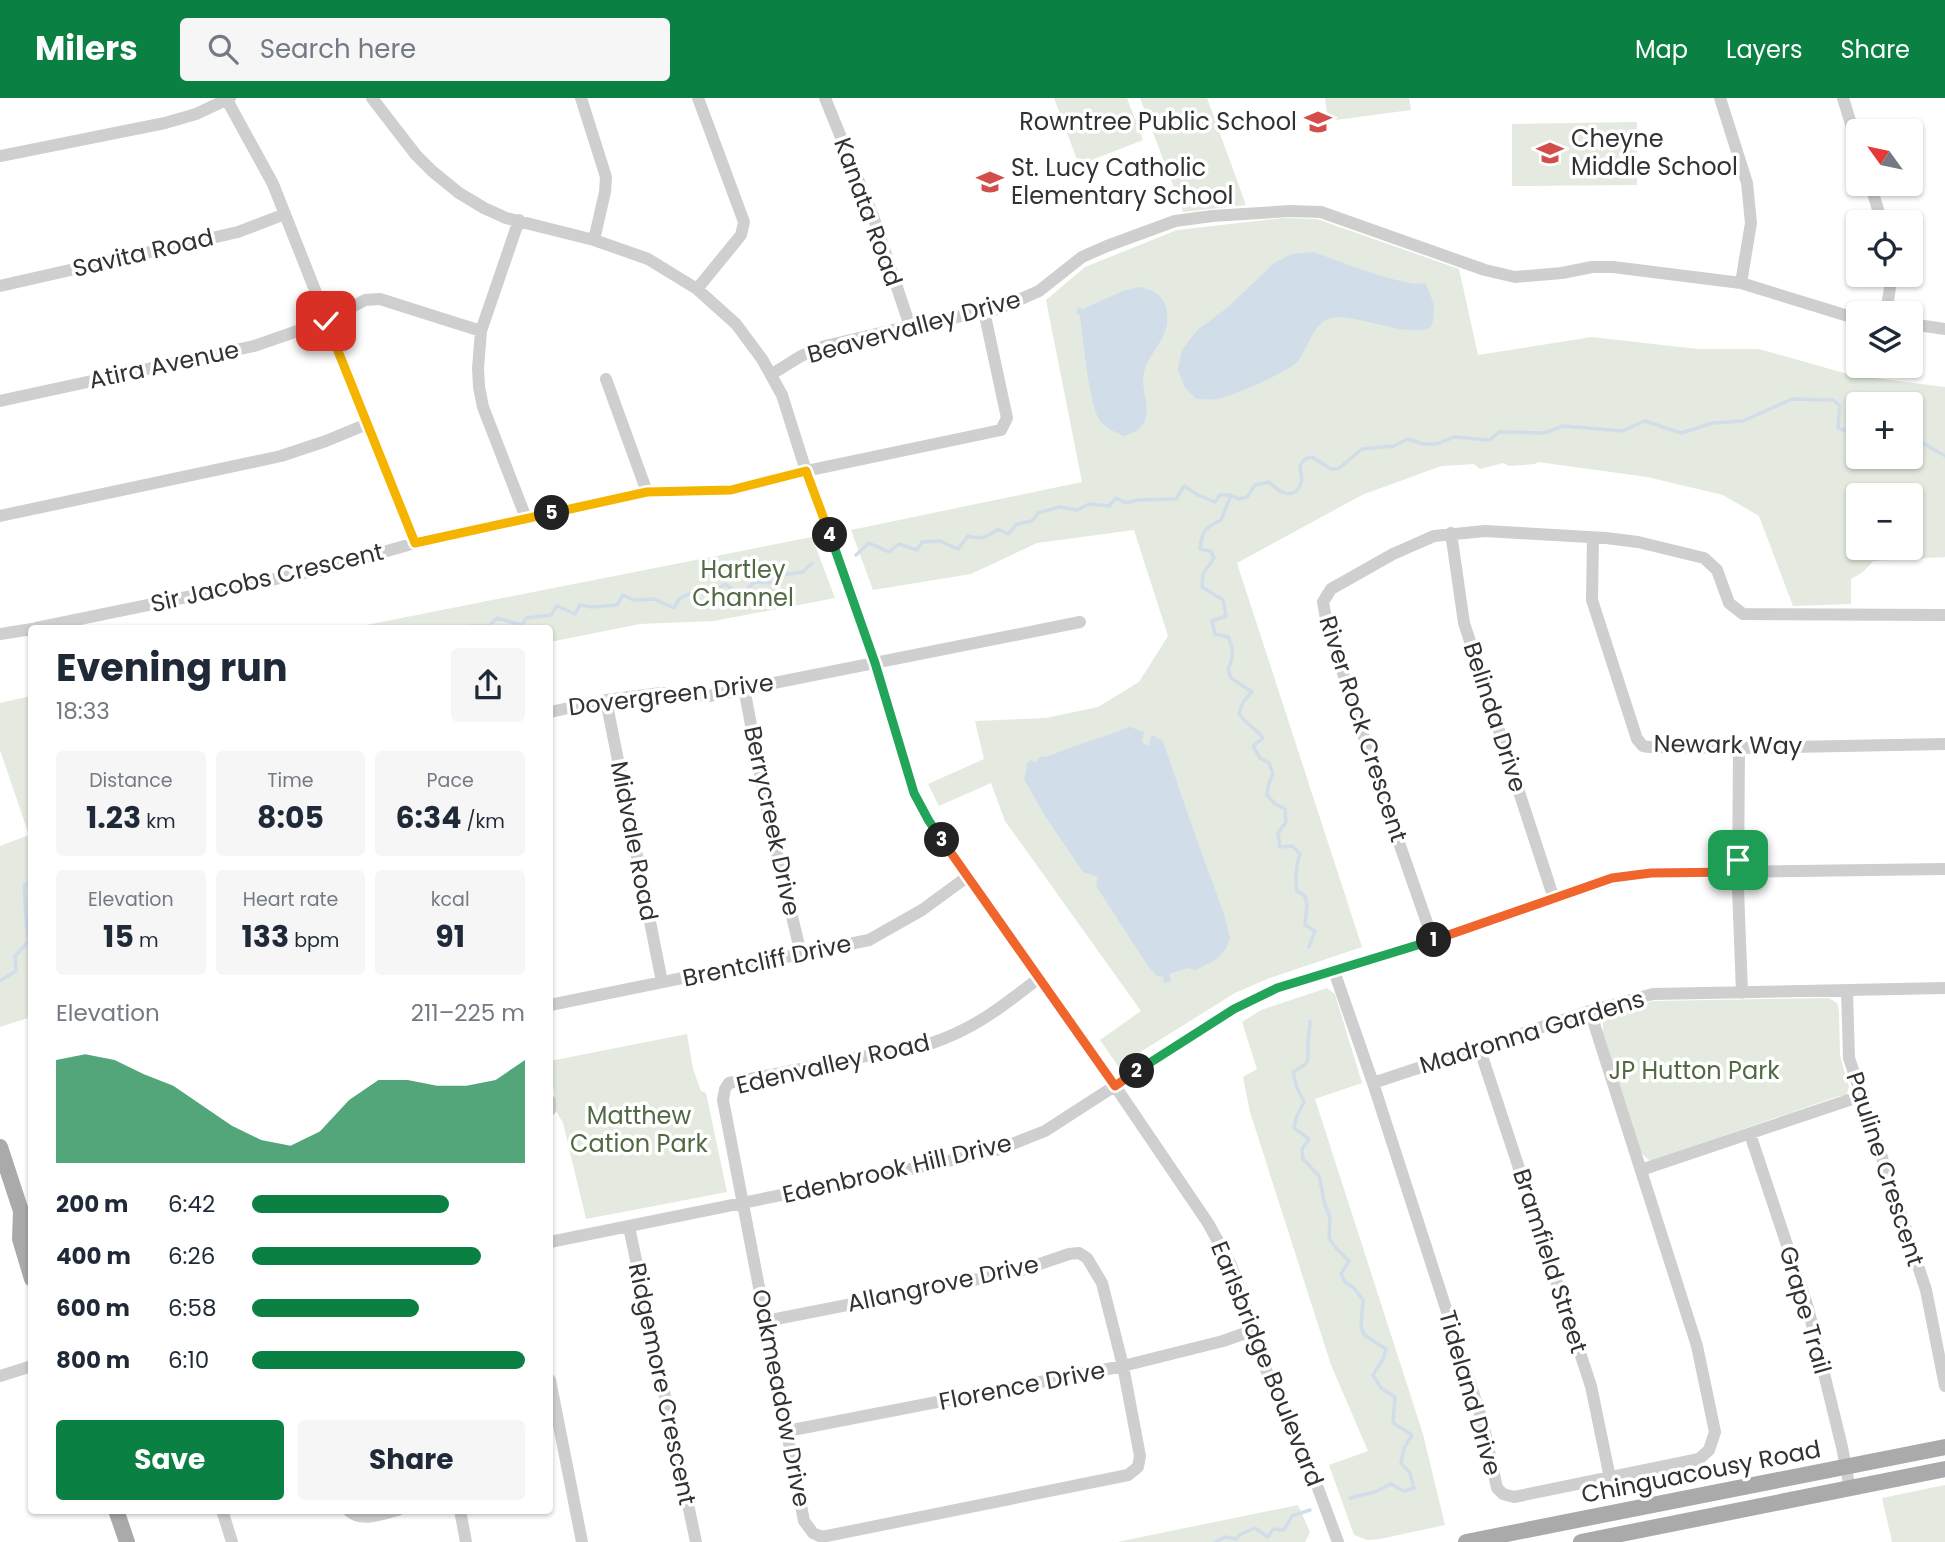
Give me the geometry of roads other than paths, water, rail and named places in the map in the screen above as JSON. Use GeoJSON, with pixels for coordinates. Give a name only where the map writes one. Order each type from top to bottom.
{"type":"FeatureCollection","features":[{"type":"Feature","properties":{"kind":"main road"},"geometry":{"type":"LineString","coordinates":[[0,1147],[26,1216],[20,1239],[28,1266]]}},
{"type":"Feature","properties":{"kind":"main road","name":"Chinguacousy Road"},"geometry":{"type":"LineString","coordinates":[[1465,1542],[1945,1447]]}},
{"type":"Feature","properties":{"kind":"main road","name":"Chinguacousy Road"},"geometry":{"type":"LineString","coordinates":[[1581,1542],[1945,1469]]}},
{"type":"Feature","properties":{"kind":"main road"},"geometry":{"type":"LineString","coordinates":[[117,1514],[127,1542]]}},
{"type":"Feature","properties":{"kind":"street","name":"Earlsbridge Boulevard"},"geometry":{"type":"LineString","coordinates":[[372,98],[416,155],[459,193],[506,218],[594,240],[648,259],[697,289],[736,324],[772,374],[782,395],[806,471],[848,583],[914,793],[929,821],[967,877],[1208,1223],[1231,1265],[1270,1382],[1312,1472],[1338,1542]]}},
{"type":"Feature","properties":{"kind":"street"},"geometry":{"type":"LineString","coordinates":[[580,98],[606,177],[594,240]]}},
{"type":"Feature","properties":{"kind":"street"},"geometry":{"type":"LineString","coordinates":[[697,289],[741,235],[744,222],[698,98]]}},
{"type":"Feature","properties":{"kind":"street","name":"Kanata Road"},"geometry":{"type":"LineString","coordinates":[[825,98],[873,216],[910,326]]}},
{"type":"Feature","properties":{"kind":"street"},"geometry":{"type":"LineString","coordinates":[[1720,98],[1747,183],[1751,223],[1741,283]]}},
{"type":"Feature","properties":{"kind":"street"},"geometry":{"type":"LineString","coordinates":[[1843,98],[1849,119]]}},
{"type":"Feature","properties":{"kind":"street"},"geometry":{"type":"LineString","coordinates":[[0,156],[165,123],[197,114],[229,99],[273,184],[415,543]]}},
{"type":"Feature","properties":{"kind":"street","name":"Beavervalley Drive"},"geometry":{"type":"LineString","coordinates":[[772,374],[825,346],[998,309],[1039,291],[1082,257],[1175,221],[1290,211],[1321,212],[1485,270],[1515,277],[1562,274],[1592,267],[1613,267],[1741,283],[1846,315]]}},
{"type":"Feature","properties":{"kind":"street","name":"Savita Road"},"geometry":{"type":"LineString","coordinates":[[0,286],[238,232],[285,215]]}},
{"type":"Feature","properties":{"kind":"street"},"geometry":{"type":"LineString","coordinates":[[519,220],[481,331],[478,368],[484,407],[526,518]]}},
{"type":"Feature","properties":{"kind":"street","name":"Atira Avenue"},"geometry":{"type":"LineString","coordinates":[[0,401],[254,346],[326,321],[365,300],[380,299],[481,331]]}},
{"type":"Feature","properties":{"kind":"street","name":"Sir Jacobs Crescent"},"geometry":{"type":"LineString","coordinates":[[53,625],[324,569],[415,543],[647,492],[731,490],[806,471],[1001,430],[1007,418],[984,311]]}},
{"type":"Feature","properties":{"kind":"street"},"geometry":{"type":"LineString","coordinates":[[1923,326],[1945,329]]}},
{"type":"Feature","properties":{"kind":"street"},"geometry":{"type":"LineString","coordinates":[[606,379],[647,492]]}},
{"type":"Feature","properties":{"kind":"street"},"geometry":{"type":"LineString","coordinates":[[0,516],[281,456],[367,424]]}},
{"type":"Feature","properties":{"kind":"street","name":"River Rock Crescent"},"geometry":{"type":"LineString","coordinates":[[1433,940],[1327,624],[1324,602],[1331,589],[1393,554],[1434,536],[1485,531],[1638,542],[1704,558],[1717,570],[1729,603],[1743,614],[1945,615]]}},
{"type":"Feature","properties":{"kind":"street","name":"Belinda Drive"},"geometry":{"type":"LineString","coordinates":[[1451,533],[1464,622],[1554,899]]}},
{"type":"Feature","properties":{"kind":"street","name":"Newark Way"},"geometry":{"type":"LineString","coordinates":[[1593,538],[1592,600],[1637,739],[1643,746],[1739,748],[1945,744]]}},
{"type":"Feature","properties":{"kind":"street","name":"Dovergreen Drive"},"geometry":{"type":"LineString","coordinates":[[553,711],[606,700],[661,693],[709,695],[1080,622]]}},
{"type":"Feature","properties":{"kind":"street","name":"Sir Jacobs Crescent"},"geometry":{"type":"LineString","coordinates":[[0,634],[28,630]]}},
{"type":"Feature","properties":{"kind":"street","name":"Berrycreek Drive"},"geometry":{"type":"LineString","coordinates":[[744,688],[769,820],[801,954]]}},
{"type":"Feature","properties":{"kind":"street","name":"Midvale Road"},"geometry":{"type":"LineString","coordinates":[[606,700],[662,982]]}},
{"type":"Feature","properties":{"kind":"street"},"geometry":{"type":"LineString","coordinates":[[1739,748],[1738,872],[1742,993]]}},
{"type":"Feature","properties":{"kind":"street","name":"Edenbrook Hill Drive"},"geometry":{"type":"LineString","coordinates":[[553,1241],[997,1150],[1045,1131],[1234,1009],[1277,988],[1433,940],[1612,878],[1651,873],[1945,869]]}},
{"type":"Feature","properties":{"kind":"street","name":"Brentcliff Drive"},"geometry":{"type":"LineString","coordinates":[[553,1004],[869,940],[922,910],[967,877]]}},
{"type":"Feature","properties":{"kind":"street","name":"Tideland Drive"},"geometry":{"type":"LineString","coordinates":[[1334,971],[1483,1423],[1497,1488],[1503,1494],[1514,1497],[1699,1459],[1709,1450],[1715,1432],[1697,1346],[1590,1011]]}},
{"type":"Feature","properties":{"kind":"street","name":"Edenvalley Road"},"geometry":{"type":"LineString","coordinates":[[744,1202],[723,1100],[729,1083],[932,1043],[957,1034],[989,1017],[1038,979]]}},
{"type":"Feature","properties":{"kind":"street","name":"Madronna Gardens"},"geometry":{"type":"LineString","coordinates":[[1373,1083],[1590,1011],[1653,994],[1945,988]]}},
{"type":"Feature","properties":{"kind":"street","name":"Pauline Crescent"},"geometry":{"type":"LineString","coordinates":[[1847,990],[1849,1058],[1926,1290],[1945,1386]]}},
{"type":"Feature","properties":{"kind":"street","name":"Bramfield Street"},"geometry":{"type":"LineString","coordinates":[[1479,1047],[1591,1386],[1610,1478]]}},
{"type":"Feature","properties":{"kind":"street"},"geometry":{"type":"LineString","coordinates":[[1641,1170],[1861,1096]]}},
{"type":"Feature","properties":{"kind":"street","name":"Grape Trail"},"geometry":{"type":"LineString","coordinates":[[1751,1134],[1808,1308],[1850,1489]]}},
{"type":"Feature","properties":{"kind":"street","name":"Oakmeadow Drive"},"geometry":{"type":"LineString","coordinates":[[744,1202],[804,1521],[813,1533],[822,1538],[1128,1475],[1138,1467],[1140,1456],[1123,1366]]}},
{"type":"Feature","properties":{"kind":"street","name":"Ridgemore Crescent"},"geometry":{"type":"LineString","coordinates":[[629,1227],[696,1542]]}},
{"type":"Feature","properties":{"kind":"street","name":"Allangrove Drive"},"geometry":{"type":"LineString","coordinates":[[766,1321],[1019,1271],[1079,1253],[1087,1258],[1102,1283],[1123,1366]]}},
{"type":"Feature","properties":{"kind":"street","name":"Florence Drive"},"geometry":{"type":"LineString","coordinates":[[787,1431],[1123,1366],[1254,1331]]}},
{"type":"Feature","properties":{"kind":"street"},"geometry":{"type":"LineString","coordinates":[[0,1376],[28,1367]]}},
{"type":"Feature","properties":{"kind":"street"},"geometry":{"type":"LineString","coordinates":[[553,1395],[582,1542]]}},
{"type":"Feature","properties":{"kind":"street"},"geometry":{"type":"LineString","coordinates":[[223,1514],[232,1542]]}},
{"type":"Feature","properties":{"kind":"street"},"geometry":{"type":"LineString","coordinates":[[350,1514],[360,1517],[376,1514]]}},
{"type":"Feature","properties":{"kind":"street"},"geometry":{"type":"LineString","coordinates":[[461,1514],[466,1542]]}},
{"type":"Feature","properties":{"kind":"waterway"},"geometry":{"type":"LineString","coordinates":[[856,555],[869,543],[889,552],[899,544],[917,550],[922,542],[940,541],[958,549],[968,536],[984,537],[998,529],[1008,534],[1017,524],[1032,521],[1038,513],[1059,507],[1077,510],[1089,504],[1109,506],[1116,498],[1126,503],[1137,500],[1176,499],[1184,486],[1215,502],[1220,495],[1231,495],[1239,499],[1247,497],[1255,485],[1269,482],[1282,492],[1290,494],[1298,489],[1301,483],[1300,465],[1305,459],[1312,457],[1331,469],[1338,469],[1362,449],[1394,446],[1408,439],[1423,444],[1437,444],[1454,437],[1490,440],[1499,432],[1544,433],[1563,426],[1622,431],[1645,421],[1681,433],[1713,423],[1743,421],[1792,399],[1833,400],[1840,406],[1838,428],[1846,430]]}},
{"type":"Feature","properties":{"kind":"waterway"},"geometry":{"type":"LineString","coordinates":[[1923,443],[1945,456]]}},
{"type":"Feature","properties":{"kind":"waterway"},"geometry":{"type":"LineString","coordinates":[[1231,495],[1221,520],[1203,534],[1200,549],[1211,551],[1214,558],[1203,574],[1202,587],[1223,600],[1226,616],[1212,621],[1215,634],[1228,637],[1230,642],[1232,653],[1228,669],[1231,678],[1252,692],[1243,702],[1239,713],[1263,738],[1253,746],[1260,758],[1269,763],[1273,773],[1267,795],[1275,804],[1285,809],[1286,822],[1278,833],[1280,847],[1292,846],[1300,854],[1296,873],[1297,891],[1305,896],[1305,925],[1315,931],[1309,947]]}},
{"type":"Feature","properties":{"kind":"waterway"},"geometry":{"type":"LineString","coordinates":[[522,625],[526,618],[551,615],[557,606],[575,614],[580,605],[617,605],[623,595],[633,600],[654,599],[674,608],[680,598],[699,590],[712,592],[725,584],[737,592],[747,590],[754,582],[772,583],[780,575],[803,572],[812,563]]}},
{"type":"Feature","properties":{"kind":"waterway"},"geometry":{"type":"LineString","coordinates":[[490,625],[497,618],[522,625]]}},
{"type":"Feature","properties":{"kind":"waterway"},"geometry":{"type":"LineString","coordinates":[[28,884],[24,885],[28,934]]}},
{"type":"Feature","properties":{"kind":"waterway"},"geometry":{"type":"LineString","coordinates":[[0,981],[16,971],[15,956],[28,942]]}},
{"type":"Feature","properties":{"kind":"waterway"},"geometry":{"type":"LineString","coordinates":[[1310,1021],[1308,1059],[1293,1072],[1304,1102],[1294,1128],[1309,1139],[1302,1149],[1303,1159],[1319,1176],[1330,1217],[1329,1238],[1349,1261],[1341,1274],[1345,1282],[1353,1287],[1363,1300],[1361,1326],[1364,1335],[1386,1349],[1373,1375],[1381,1388],[1395,1397],[1393,1423],[1412,1435],[1404,1448],[1401,1463],[1410,1473],[1414,1488],[1404,1491],[1391,1484],[1375,1492],[1350,1498]]}},
{"type":"Feature","properties":{"kind":"waterway"},"geometry":{"type":"LineString","coordinates":[[1215,1542],[1225,1537],[1236,1539],[1255,1528],[1268,1537],[1273,1529],[1284,1530],[1292,1516],[1310,1510]]}},
{"type":"Feature","properties":{"kind":"place","name":"Rowntree Public School"},"geometry":{"type":"Point","coordinates":[1318,122]}},
{"type":"Feature","properties":{"kind":"place","name":"Cheyne Middle School"},"geometry":{"type":"Point","coordinates":[1550,153]}},
{"type":"Feature","properties":{"kind":"place","name":"St. Lucy Catholic Elementary School"},"geometry":{"type":"Point","coordinates":[990,182]}},
{"type":"Feature","properties":{"kind":"park label","name":"Hartley Channel"},"geometry":{"type":"Point","coordinates":[743,584]}},
{"type":"Feature","properties":{"kind":"park label","name":"JP Hutton Park"},"geometry":{"type":"Point","coordinates":[1694,1071]}},
{"type":"Feature","properties":{"kind":"park label","name":"Matthew Cation Park"},"geometry":{"type":"Point","coordinates":[639,1130]}}]}
